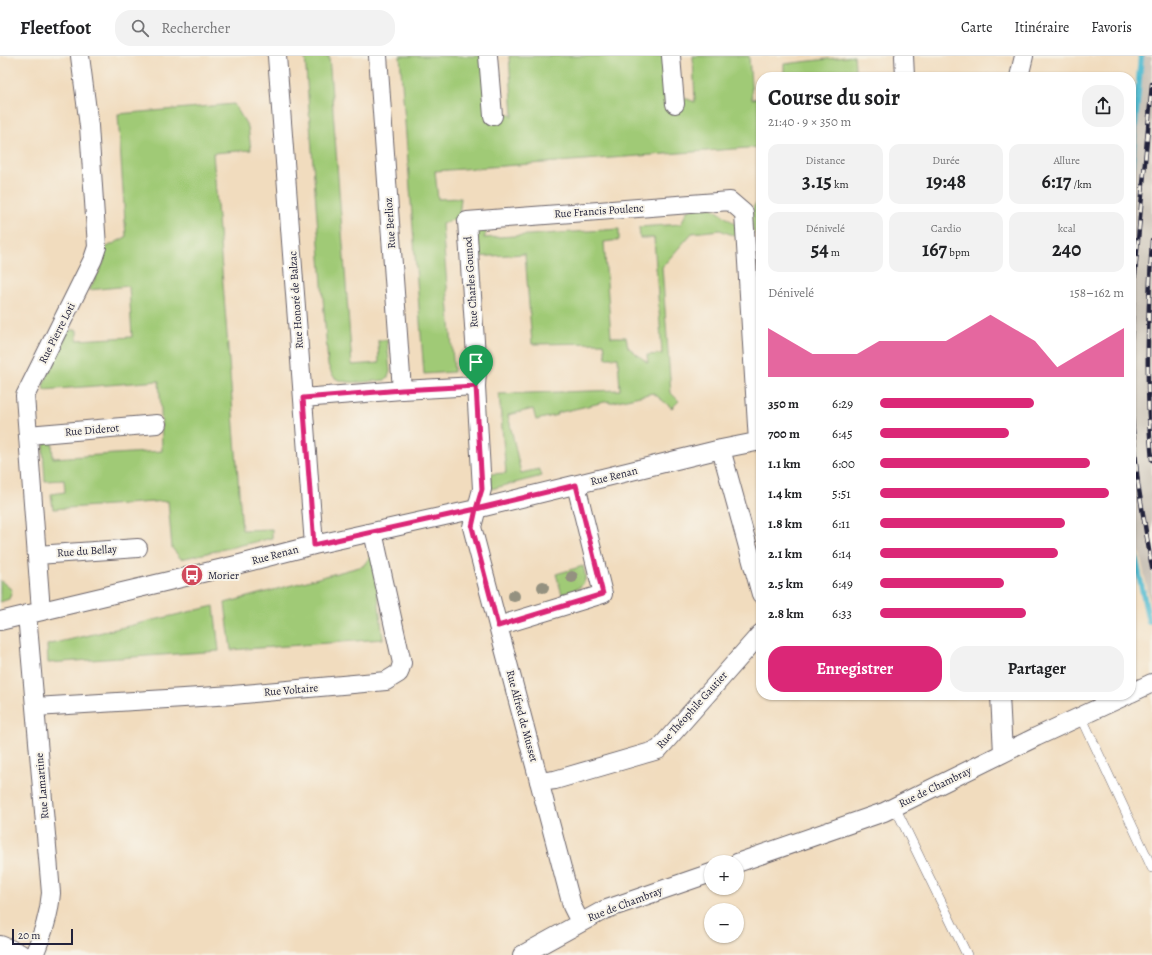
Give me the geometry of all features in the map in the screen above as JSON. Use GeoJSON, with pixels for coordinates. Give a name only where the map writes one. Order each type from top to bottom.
{"type":"FeatureCollection","features":[{"type":"Feature","properties":{"kind":"street","name":"Rue Pierre Loti"},"geometry":{"type":"LineString","coordinates":[[34,613],[37,555],[25,396],[93,259],[97,247],[89,126],[80,56]]}},
{"type":"Feature","properties":{"kind":"street","name":"Rue Honoré de Balzac"},"geometry":{"type":"LineString","coordinates":[[277,56],[314,545]]}},
{"type":"Feature","properties":{"kind":"street","name":"Rue Berlioz"},"geometry":{"type":"LineString","coordinates":[[378,56],[402,390]]}},
{"type":"Feature","properties":{"kind":"street"},"geometry":{"type":"LineString","coordinates":[[488,56],[493,116]]}},
{"type":"Feature","properties":{"kind":"street"},"geometry":{"type":"LineString","coordinates":[[671,56],[674,104]]}},
{"type":"Feature","properties":{"kind":"street"},"geometry":{"type":"LineString","coordinates":[[904,56],[906,72]]}},
{"type":"Feature","properties":{"kind":"street"},"geometry":{"type":"LineString","coordinates":[[1020,72],[1024,56]]}},
{"type":"Feature","properties":{"kind":"street","name":"Rue Francis Poulenc"},"geometry":{"type":"LineString","coordinates":[[467,221],[730,201],[744,213],[756,384]]}},
{"type":"Feature","properties":{"kind":"street","name":"Rue Charles Gounod"},"geometry":{"type":"LineString","coordinates":[[467,221],[477,371],[476,386],[482,489],[476,509]]}},
{"type":"Feature","properties":{"kind":"street"},"geometry":{"type":"LineString","coordinates":[[303,398],[476,386]]}},
{"type":"Feature","properties":{"kind":"street","name":"Rue Diderot"},"geometry":{"type":"LineString","coordinates":[[28,435],[157,424]]}},
{"type":"Feature","properties":{"kind":"street","name":"Rue Renan"},"geometry":{"type":"LineString","coordinates":[[0,621],[314,545],[476,509],[756,442]]}},
{"type":"Feature","properties":{"kind":"street"},"geometry":{"type":"LineString","coordinates":[[721,449],[756,576]]}},
{"type":"Feature","properties":{"kind":"street"},"geometry":{"type":"LineString","coordinates":[[498,626],[603,594],[576,485]]}},
{"type":"Feature","properties":{"kind":"street","name":"Rue Alfred de Musset"},"geometry":{"type":"LineString","coordinates":[[476,509],[472,527],[572,906],[580,922]]}},
{"type":"Feature","properties":{"kind":"street","name":"Rue Voltaire"},"geometry":{"type":"LineString","coordinates":[[35,707],[233,695],[386,682],[399,672],[402,663],[373,532]]}},
{"type":"Feature","properties":{"kind":"street","name":"Rue du Bellay"},"geometry":{"type":"LineString","coordinates":[[37,555],[138,548]]}},
{"type":"Feature","properties":{"kind":"street","name":"Rue Lamartine"},"geometry":{"type":"LineString","coordinates":[[34,613],[35,707],[51,893],[50,909],[46,924],[34,955]]}},
{"type":"Feature","properties":{"kind":"street","name":"Rue Théophile Gautier"},"geometry":{"type":"LineString","coordinates":[[539,782],[555,780],[658,750],[756,639]]}},
{"type":"Feature","properties":{"kind":"street"},"geometry":{"type":"LineString","coordinates":[[1136,691],[1152,683]]}},
{"type":"Feature","properties":{"kind":"street"},"geometry":{"type":"LineString","coordinates":[[1000,700],[1003,753]]}},
{"type":"Feature","properties":{"kind":"street","name":"Rue de Chambray"},"geometry":{"type":"LineString","coordinates":[[744,862],[884,812],[1003,753],[1115,700]]}},
{"type":"Feature","properties":{"kind":"street","name":"Rue de Chambray"},"geometry":{"type":"LineString","coordinates":[[522,955],[604,910],[704,875]]}},
{"type":"Feature","properties":{"kind":"street"},"geometry":{"type":"LineString","coordinates":[[0,947],[19,955]]}},
{"type":"Feature","properties":{"kind":"lane"},"geometry":{"type":"LineString","coordinates":[[1081,716],[1152,868]]}},
{"type":"Feature","properties":{"kind":"lane"},"geometry":{"type":"LineString","coordinates":[[895,806],[967,955]]}},
{"type":"Feature","properties":{"kind":"shaded area"},"geometry":{"type":"Polygon","coordinates":[[[1143,56],[1152,56],[1152,612],[1136,535],[1136,136],[1143,56]]]}},
{"type":"Feature","properties":{"kind":"green space"},"geometry":{"type":"Polygon","coordinates":[[[305,56],[329,56],[352,365],[379,363],[378,340],[387,340],[390,372],[385,380],[351,382],[338,380],[331,373],[328,365],[305,56]]]}},
{"type":"Feature","properties":{"kind":"green space"},"geometry":{"type":"Polygon","coordinates":[[[400,56],[483,56],[498,111],[513,116],[509,56],[665,56],[679,96],[695,102],[693,56],[749,56],[752,99],[756,99],[756,147],[435,171],[438,199],[461,198],[459,217],[442,224],[454,372],[424,374],[400,56]]]}},
{"type":"Feature","properties":{"kind":"green space"},"geometry":{"type":"Polygon","coordinates":[[[854,56],[856,72],[784,72],[784,64],[854,56]]]}},
{"type":"Feature","properties":{"kind":"green space"},"geometry":{"type":"Polygon","coordinates":[[[234,104],[248,127],[251,150],[213,153],[242,530],[272,529],[272,538],[181,559],[172,548],[168,501],[53,509],[51,494],[65,492],[64,480],[45,481],[43,450],[45,443],[52,441],[53,458],[162,451],[159,381],[44,390],[43,385],[69,330],[77,330],[77,340],[132,337],[129,286],[89,290],[104,262],[103,249],[126,237],[118,114],[234,104]]]}},
{"type":"Feature","properties":{"kind":"green space"},"geometry":{"type":"Polygon","coordinates":[[[756,204],[756,231],[753,233],[752,212],[756,204]]]}},
{"type":"Feature","properties":{"kind":"green space"},"geometry":{"type":"Polygon","coordinates":[[[711,207],[737,225],[737,237],[720,230],[692,233],[662,267],[671,393],[679,401],[672,408],[653,393],[557,413],[557,415],[536,420],[533,409],[508,415],[521,473],[539,469],[542,476],[491,489],[490,474],[506,473],[499,394],[620,390],[618,358],[606,358],[604,343],[532,344],[525,254],[474,257],[472,236],[482,225],[490,224],[484,238],[619,229],[619,240],[604,242],[611,337],[626,337],[628,347],[648,363],[647,355],[662,354],[654,238],[640,238],[639,227],[681,224],[688,209],[711,207]]]}},
{"type":"Feature","properties":{"kind":"green space"},"geometry":{"type":"Polygon","coordinates":[[[373,553],[383,639],[231,650],[225,603],[363,566],[373,553]]]}},
{"type":"Feature","properties":{"kind":"green space"},"geometry":{"type":"Polygon","coordinates":[[[583,566],[585,578],[582,586],[562,594],[556,574],[583,566]]]}},
{"type":"Feature","properties":{"kind":"green space"},"geometry":{"type":"Polygon","coordinates":[[[0,580],[12,590],[9,599],[0,602],[0,580]]]}},
{"type":"Feature","properties":{"kind":"green space"},"geometry":{"type":"Polygon","coordinates":[[[214,606],[219,651],[48,663],[47,645],[214,606]]]}},
{"type":"Feature","properties":{"kind":"waterway"},"geometry":{"type":"LineString","coordinates":[[1136,114],[1141,56]]}},
{"type":"Feature","properties":{"kind":"waterway"},"geometry":{"type":"LineString","coordinates":[[1136,560],[1149,622]]}},
{"type":"Feature","properties":{"kind":"railway"},"geometry":{"type":"LineString","coordinates":[[1136,262],[1152,84]]}},
{"type":"Feature","properties":{"kind":"railway"},"geometry":{"type":"LineString","coordinates":[[1152,240],[1148,322],[1148,405],[1152,460]]}},
{"type":"Feature","properties":{"kind":"railway"},"geometry":{"type":"LineString","coordinates":[[1136,463],[1138,484],[1152,568]]}},
{"type":"Feature","properties":{"kind":"place","name":"Morier"},"geometry":{"type":"Point","coordinates":[192,575]}},
{"type":"Feature","properties":{"kind":"route"},"geometry":{"type":"LineString","coordinates":[[476,386],[303,398],[314,545],[476,509],[472,527],[498,626],[603,594],[576,485],[476,509],[482,489],[476,386]]}}]}
